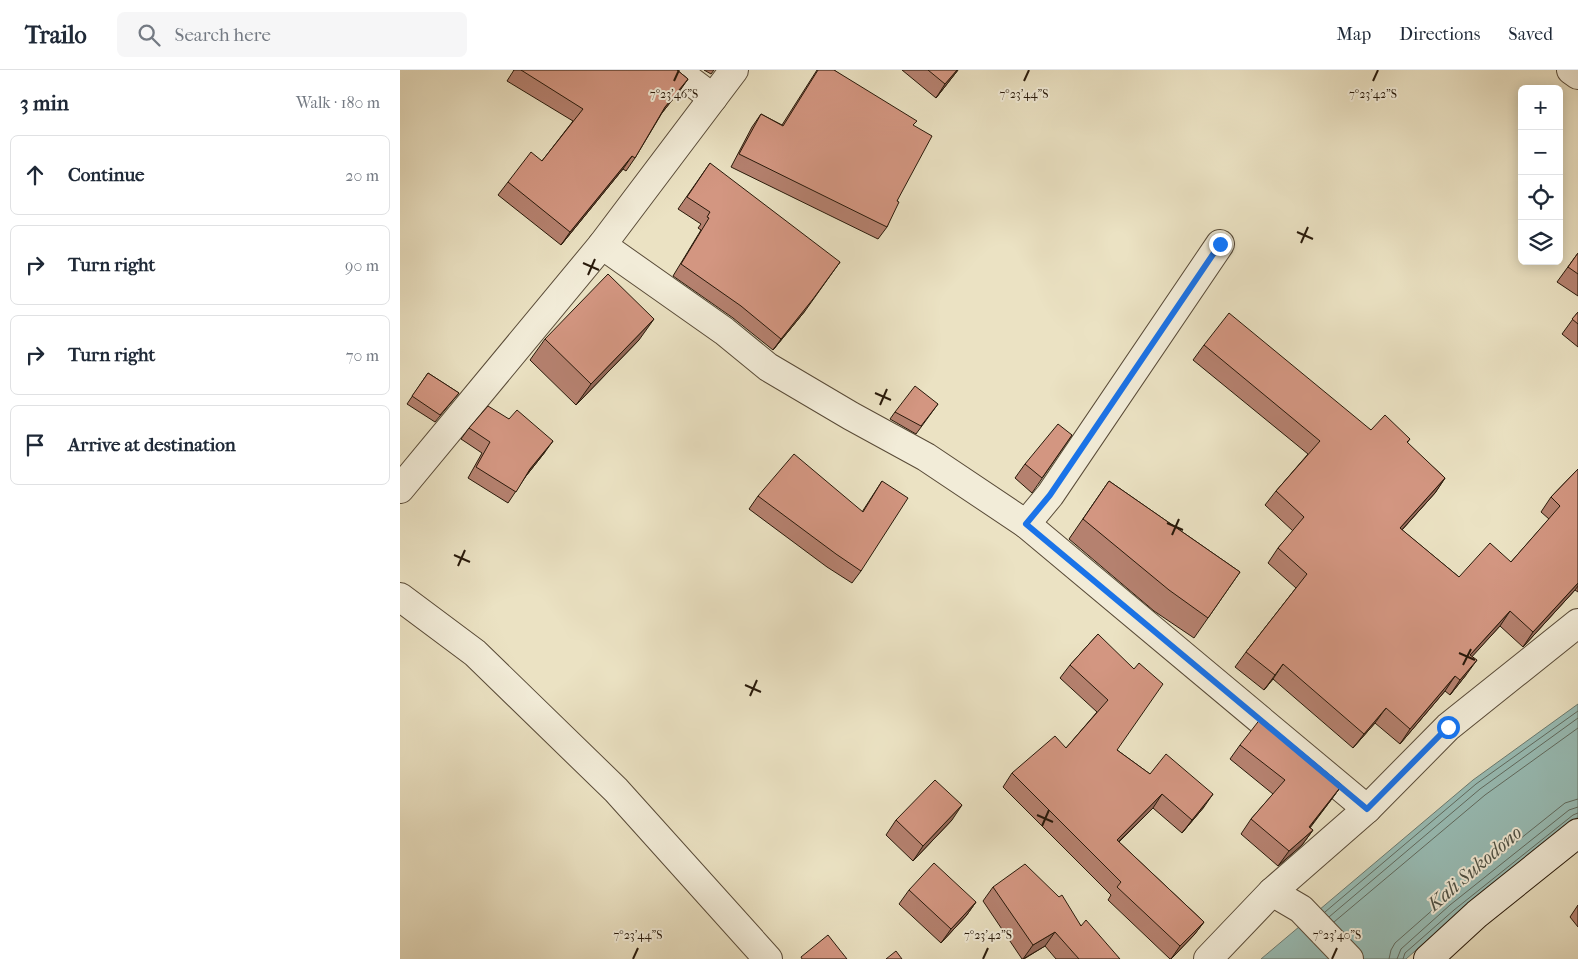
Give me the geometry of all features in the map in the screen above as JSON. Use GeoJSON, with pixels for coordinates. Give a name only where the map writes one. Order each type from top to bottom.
{"type":"FeatureCollection","features":[{"type":"Feature","properties":{"kind":"street"},"geometry":{"type":"LineString","coordinates":[[676,70],[713,98]]}},
{"type":"Feature","properties":{"kind":"street"},"geometry":{"type":"LineString","coordinates":[[400,489],[602,244],[734,70]]}},
{"type":"Feature","properties":{"kind":"street"},"geometry":{"type":"LineString","coordinates":[[1571,70],[1578,75]]}},
{"type":"Feature","properties":{"kind":"street"},"geometry":{"type":"LineString","coordinates":[[602,244],[724,332],[768,367],[851,416],[926,456],[1026,524],[1367,809]]}},
{"type":"Feature","properties":{"kind":"street"},"geometry":{"type":"LineString","coordinates":[[1026,524],[1050,495],[1220,244]]}},
{"type":"Feature","properties":{"kind":"street"},"geometry":{"type":"LineString","coordinates":[[400,598],[475,652],[616,790],[768,959]]}},
{"type":"Feature","properties":{"kind":"street"},"geometry":{"type":"LineString","coordinates":[[1208,959],[1272,892],[1367,809],[1448,727],[1578,623]]}},
{"type":"Feature","properties":{"kind":"street"},"geometry":{"type":"LineString","coordinates":[[1428,959],[1477,914],[1578,833]]}},
{"type":"Feature","properties":{"kind":"street"},"geometry":{"type":"LineString","coordinates":[[1272,892],[1301,910],[1349,959]]}},
{"type":"Feature","properties":{"kind":"water","name":"Kali Sukodono"},"geometry":{"type":"Polygon","coordinates":[[[1578,704],[1578,817],[1458,913],[1406,959],[1261,959],[1473,780],[1578,704]]]}},
{"type":"Feature","properties":{"kind":"building"},"geometry":{"type":"Polygon","coordinates":[[[521,70],[677,70],[688,79],[665,107],[635,158],[632,156],[570,232],[508,182],[531,152],[542,161],[583,109],[521,70]]]}},
{"type":"Feature","properties":{"kind":"building"},"geometry":{"type":"Polygon","coordinates":[[[818,70],[834,70],[917,121],[913,125],[932,136],[897,201],[899,202],[887,227],[739,154],[761,114],[783,126],[818,70]]]}},
{"type":"Feature","properties":{"kind":"building"},"geometry":{"type":"Polygon","coordinates":[[[928,70],[957,70],[945,84],[928,70]]]}},
{"type":"Feature","properties":{"kind":"building"},"geometry":{"type":"Polygon","coordinates":[[[710,163],[840,262],[781,339],[741,306],[681,264],[709,218],[707,217],[710,212],[687,197],[710,163]]]}},
{"type":"Feature","properties":{"kind":"building"},"geometry":{"type":"Polygon","coordinates":[[[1578,253],[1578,274],[1568,267],[1578,253]]]}},
{"type":"Feature","properties":{"kind":"building"},"geometry":{"type":"Polygon","coordinates":[[[608,274],[654,319],[591,384],[545,339],[608,274]]]}},
{"type":"Feature","properties":{"kind":"building"},"geometry":{"type":"Polygon","coordinates":[[[1578,312],[1578,324],[1572,319],[1578,312]]]}},
{"type":"Feature","properties":{"kind":"building"},"geometry":{"type":"Polygon","coordinates":[[[1229,313],[1371,430],[1385,415],[1410,439],[1407,442],[1445,478],[1400,528],[1459,577],[1490,543],[1511,562],[1560,506],[1551,497],[1578,469],[1578,583],[1533,632],[1510,611],[1470,655],[1477,660],[1460,680],[1455,676],[1410,729],[1386,708],[1364,734],[1283,664],[1275,675],[1246,652],[1307,574],[1278,548],[1304,517],[1276,491],[1320,441],[1204,345],[1229,313]]]}},
{"type":"Feature","properties":{"kind":"building"},"geometry":{"type":"Polygon","coordinates":[[[428,373],[459,393],[440,415],[412,396],[428,373]]]}},
{"type":"Feature","properties":{"kind":"building"},"geometry":{"type":"Polygon","coordinates":[[[915,386],[938,404],[921,426],[895,412],[915,386]]]}},
{"type":"Feature","properties":{"kind":"building"},"geometry":{"type":"Polygon","coordinates":[[[488,406],[509,419],[517,410],[553,441],[530,469],[516,492],[476,467],[490,442],[469,428],[488,406]]]}},
{"type":"Feature","properties":{"kind":"building"},"geometry":{"type":"Polygon","coordinates":[[[1058,424],[1072,435],[1042,478],[1025,464],[1058,424]]]}},
{"type":"Feature","properties":{"kind":"building"},"geometry":{"type":"Polygon","coordinates":[[[794,454],[863,512],[882,481],[908,498],[861,571],[758,496],[794,454]]]}},
{"type":"Feature","properties":{"kind":"building"},"geometry":{"type":"Polygon","coordinates":[[[1109,481],[1240,572],[1208,618],[1169,590],[1083,519],[1109,481]]]}},
{"type":"Feature","properties":{"kind":"building"},"geometry":{"type":"Polygon","coordinates":[[[1098,634],[1134,669],[1139,663],[1163,684],[1117,750],[1150,774],[1166,754],[1213,794],[1192,820],[1162,794],[1117,840],[1204,922],[1180,946],[1117,887],[1121,882],[1012,773],[1055,736],[1066,748],[1108,700],[1070,665],[1098,634]]]}},
{"type":"Feature","properties":{"kind":"building"},"geometry":{"type":"Polygon","coordinates":[[[1261,718],[1342,785],[1309,827],[1313,830],[1289,851],[1251,819],[1285,780],[1240,745],[1261,718]]]}},
{"type":"Feature","properties":{"kind":"building"},"geometry":{"type":"Polygon","coordinates":[[[935,780],[962,805],[923,846],[896,820],[935,780]]]}},
{"type":"Feature","properties":{"kind":"building"},"geometry":{"type":"Polygon","coordinates":[[[934,863],[976,902],[951,929],[909,890],[934,863]]]}},
{"type":"Feature","properties":{"kind":"building"},"geometry":{"type":"Polygon","coordinates":[[[1025,864],[1059,897],[1062,895],[1081,926],[1086,920],[1120,959],[1079,959],[1055,932],[1033,945],[993,887],[1025,864]]]}},
{"type":"Feature","properties":{"kind":"building"},"geometry":{"type":"Polygon","coordinates":[[[828,935],[847,959],[802,959],[801,957],[828,935]]]}},
{"type":"Feature","properties":{"kind":"building"},"geometry":{"type":"Polygon","coordinates":[[[896,951],[902,959],[886,959],[896,951]]]}},
{"type":"Feature","properties":{"kind":"route"},"geometry":{"type":"LineString","coordinates":[[1220,244],[1050,495],[1026,524],[1238,699],[1367,809],[1448,727]]}}]}
